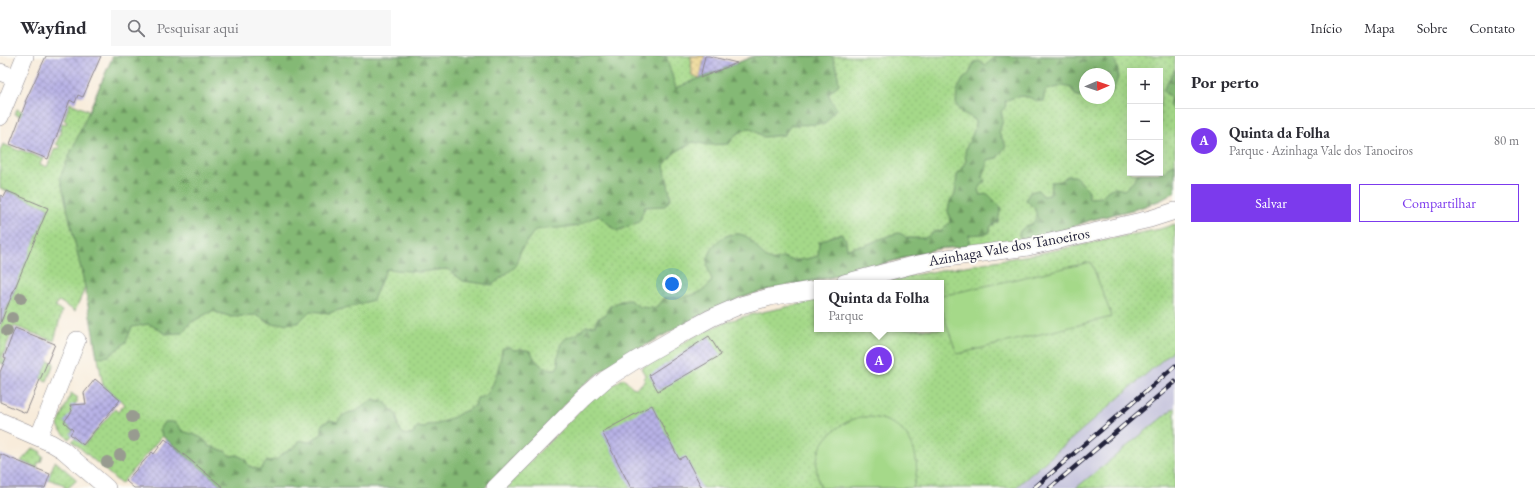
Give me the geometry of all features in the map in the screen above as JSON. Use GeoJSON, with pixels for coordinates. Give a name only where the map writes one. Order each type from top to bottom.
{"type":"FeatureCollection","features":[{"type":"Feature","properties":{"kind":"street"},"geometry":{"type":"LineString","coordinates":[[0,117],[24,56]]}},
{"type":"Feature","properties":{"kind":"street"},"geometry":{"type":"LineString","coordinates":[[0,72],[16,78]]}},
{"type":"Feature","properties":{"kind":"street","name":"Azinhaga Vale dos Tanoeiros"},"geometry":{"type":"LineString","coordinates":[[856,280],[947,258],[1028,247],[1150,219],[1175,211]]}},
{"type":"Feature","properties":{"kind":"street"},"geometry":{"type":"LineString","coordinates":[[495,488],[583,399],[606,379],[636,360],[711,318],[741,305],[770,297],[814,290]]}},
{"type":"Feature","properties":{"kind":"street"},"geometry":{"type":"LineString","coordinates":[[39,436],[77,340]]}},
{"type":"Feature","properties":{"kind":"street"},"geometry":{"type":"LineString","coordinates":[[0,421],[39,436],[63,450],[107,488]]}},
{"type":"Feature","properties":{"kind":"shaded area"},"geometry":{"type":"Polygon","coordinates":[[[1175,349],[1175,407],[1076,488],[1015,488],[1175,349]]]}},
{"type":"Feature","properties":{"kind":"green space"},"geometry":{"type":"Polygon","coordinates":[[[113,56],[705,56],[700,78],[754,56],[1175,56],[1175,192],[1161,200],[1139,208],[1091,220],[1062,231],[998,245],[936,249],[821,280],[814,280],[813,282],[783,286],[742,297],[697,317],[611,364],[582,386],[543,429],[485,488],[224,488],[188,458],[177,469],[175,454],[178,450],[162,436],[121,484],[72,441],[75,438],[84,445],[115,409],[118,412],[125,404],[103,385],[85,288],[75,311],[59,301],[55,307],[62,311],[54,341],[14,326],[2,358],[43,374],[48,361],[54,363],[47,381],[0,363],[0,326],[17,284],[10,280],[0,232],[32,246],[48,208],[0,188],[0,151],[3,144],[20,151],[21,150],[43,159],[40,164],[47,167],[55,148],[59,149],[60,146],[56,144],[62,130],[60,129],[62,123],[66,124],[67,122],[64,120],[70,103],[89,111],[113,56]]]}},
{"type":"Feature","properties":{"kind":"green space"},"geometry":{"type":"Polygon","coordinates":[[[113,56],[666,56],[676,88],[754,56],[832,56],[837,69],[839,84],[828,94],[836,108],[825,124],[791,125],[784,135],[764,137],[749,128],[735,135],[729,144],[709,145],[693,142],[674,153],[664,165],[671,198],[665,206],[645,207],[639,222],[617,231],[598,215],[578,226],[535,230],[521,250],[515,267],[492,285],[463,281],[447,269],[420,272],[386,269],[373,300],[329,313],[310,311],[298,323],[272,324],[256,315],[232,317],[212,311],[190,323],[183,333],[166,334],[149,324],[132,327],[126,342],[109,356],[97,357],[85,287],[60,177],[113,56]]]}},
{"type":"Feature","properties":{"kind":"green space"},"geometry":{"type":"Polygon","coordinates":[[[996,56],[1112,56],[1118,70],[1115,86],[1115,68],[1079,68],[1079,96],[1075,95],[1071,88],[1063,86],[1046,90],[1044,101],[1037,101],[1022,96],[1005,101],[1006,106],[1001,112],[1003,120],[999,133],[1006,146],[997,158],[987,160],[987,167],[982,176],[985,181],[978,190],[980,195],[988,194],[1001,207],[998,222],[991,226],[989,233],[969,235],[969,246],[936,249],[842,275],[783,286],[742,297],[697,317],[611,364],[582,386],[543,429],[485,488],[224,488],[162,436],[160,428],[164,422],[174,423],[182,431],[194,434],[201,438],[209,446],[225,451],[230,456],[237,455],[245,459],[249,466],[260,470],[267,461],[276,460],[282,454],[295,447],[300,440],[308,442],[322,434],[322,424],[330,420],[337,422],[342,416],[350,412],[355,412],[370,401],[383,400],[397,415],[398,426],[403,434],[412,435],[417,427],[425,428],[427,425],[438,424],[454,417],[475,405],[477,398],[486,395],[492,386],[499,367],[502,349],[509,347],[514,350],[521,349],[531,351],[537,362],[547,368],[556,369],[559,364],[557,358],[560,352],[560,345],[566,338],[577,334],[586,326],[595,325],[597,319],[605,315],[609,307],[620,301],[630,300],[640,307],[653,308],[659,305],[664,298],[691,295],[703,290],[712,280],[708,267],[710,253],[717,242],[725,236],[737,234],[744,235],[761,253],[771,260],[777,260],[783,257],[796,260],[818,256],[819,242],[841,234],[846,240],[847,249],[857,246],[864,246],[898,233],[907,238],[925,238],[934,232],[942,230],[950,222],[948,210],[950,201],[955,194],[957,175],[966,161],[966,149],[975,125],[975,120],[962,114],[956,105],[957,91],[963,79],[969,74],[974,62],[979,61],[986,65],[996,56]]]}},
{"type":"Feature","properties":{"kind":"green space"},"geometry":{"type":"Polygon","coordinates":[[[1175,69],[1175,113],[1169,105],[1171,97],[1163,91],[1175,69]]]}},
{"type":"Feature","properties":{"kind":"green space"},"geometry":{"type":"Polygon","coordinates":[[[17,109],[60,129],[59,131],[15,114],[17,109]]]}},
{"type":"Feature","properties":{"kind":"green space"},"geometry":{"type":"Polygon","coordinates":[[[1175,164],[1175,192],[1161,200],[1139,208],[1091,220],[1062,231],[1027,240],[1022,239],[1019,236],[1020,231],[1026,226],[1032,224],[1037,217],[1035,209],[1026,200],[1030,192],[1038,190],[1043,196],[1050,195],[1051,182],[1061,181],[1067,176],[1075,176],[1088,189],[1088,198],[1102,197],[1106,192],[1114,188],[1124,190],[1133,182],[1136,176],[1163,176],[1163,172],[1165,172],[1169,166],[1175,164]]]}},
{"type":"Feature","properties":{"kind":"green space"},"geometry":{"type":"Polygon","coordinates":[[[1175,224],[1175,349],[1015,488],[504,488],[590,400],[624,378],[632,387],[636,388],[644,382],[645,375],[641,368],[689,339],[719,325],[755,314],[814,301],[814,332],[944,332],[944,280],[893,280],[1041,253],[1160,229],[1175,224]]]}},
{"type":"Feature","properties":{"kind":"green space"},"geometry":{"type":"Polygon","coordinates":[[[1091,262],[1112,317],[957,354],[944,317],[944,295],[1091,262]]]}},
{"type":"Feature","properties":{"kind":"green space"},"geometry":{"type":"Polygon","coordinates":[[[71,393],[78,398],[76,400],[78,401],[71,408],[71,415],[65,421],[65,423],[73,430],[69,439],[61,431],[58,425],[71,393]]]}},
{"type":"Feature","properties":{"kind":"green space"},"geometry":{"type":"Polygon","coordinates":[[[1175,407],[1175,488],[1076,488],[1175,407]]]}},
{"type":"Feature","properties":{"kind":"green space"},"geometry":{"type":"Polygon","coordinates":[[[860,417],[884,420],[904,432],[914,449],[916,458],[916,478],[913,488],[821,488],[817,476],[818,453],[829,435],[848,422],[860,417]]]}},
{"type":"Feature","properties":{"kind":"green space"},"geometry":{"type":"Polygon","coordinates":[[[33,448],[41,452],[40,454],[43,456],[41,462],[37,464],[38,468],[21,461],[33,448]]]}},
{"type":"Feature","properties":{"kind":"green space"},"geometry":{"type":"Polygon","coordinates":[[[55,461],[77,480],[68,488],[64,488],[65,485],[48,479],[55,461]]]}},
{"type":"Feature","properties":{"kind":"sand"},"geometry":{"type":"Polygon","coordinates":[[[691,56],[705,56],[700,78],[692,75],[691,56]]]}},
{"type":"Feature","properties":{"kind":"building"},"geometry":{"type":"Polygon","coordinates":[[[46,56],[101,56],[83,97],[78,95],[75,103],[70,100],[48,159],[10,144],[25,102],[46,56]]]}},
{"type":"Feature","properties":{"kind":"building"},"geometry":{"type":"Polygon","coordinates":[[[705,56],[709,56],[737,63],[700,78],[705,56]]]}},
{"type":"Feature","properties":{"kind":"building"},"geometry":{"type":"Polygon","coordinates":[[[7,191],[48,208],[0,324],[0,195],[4,197],[7,191]]]}},
{"type":"Feature","properties":{"kind":"building"},"geometry":{"type":"Polygon","coordinates":[[[15,328],[55,344],[26,413],[0,402],[0,372],[15,328]]]}},
{"type":"Feature","properties":{"kind":"building"},"geometry":{"type":"Polygon","coordinates":[[[709,336],[721,355],[658,391],[649,375],[709,336]]]}},
{"type":"Feature","properties":{"kind":"building"},"geometry":{"type":"Polygon","coordinates":[[[95,379],[120,400],[83,445],[70,434],[73,430],[64,422],[72,411],[70,405],[86,404],[84,393],[95,379]]]}},
{"type":"Feature","properties":{"kind":"building"},"geometry":{"type":"Polygon","coordinates":[[[652,405],[679,459],[685,456],[702,488],[631,488],[602,432],[652,405]]]}},
{"type":"Feature","properties":{"kind":"building"},"geometry":{"type":"Polygon","coordinates":[[[165,439],[224,488],[134,488],[126,481],[152,452],[154,454],[165,439]]]}},
{"type":"Feature","properties":{"kind":"building"},"geometry":{"type":"Polygon","coordinates":[[[0,454],[50,474],[45,488],[0,488],[0,454]]]}},
{"type":"Feature","properties":{"kind":"railway"},"geometry":{"type":"LineString","coordinates":[[1034,488],[1175,366]]}},
{"type":"Feature","properties":{"kind":"railway"},"geometry":{"type":"LineString","coordinates":[[1050,488],[1175,382]]}},
{"type":"Feature","properties":{"kind":"place","name":"Quinta da Folha"},"geometry":{"type":"Point","coordinates":[879,360]}}]}
